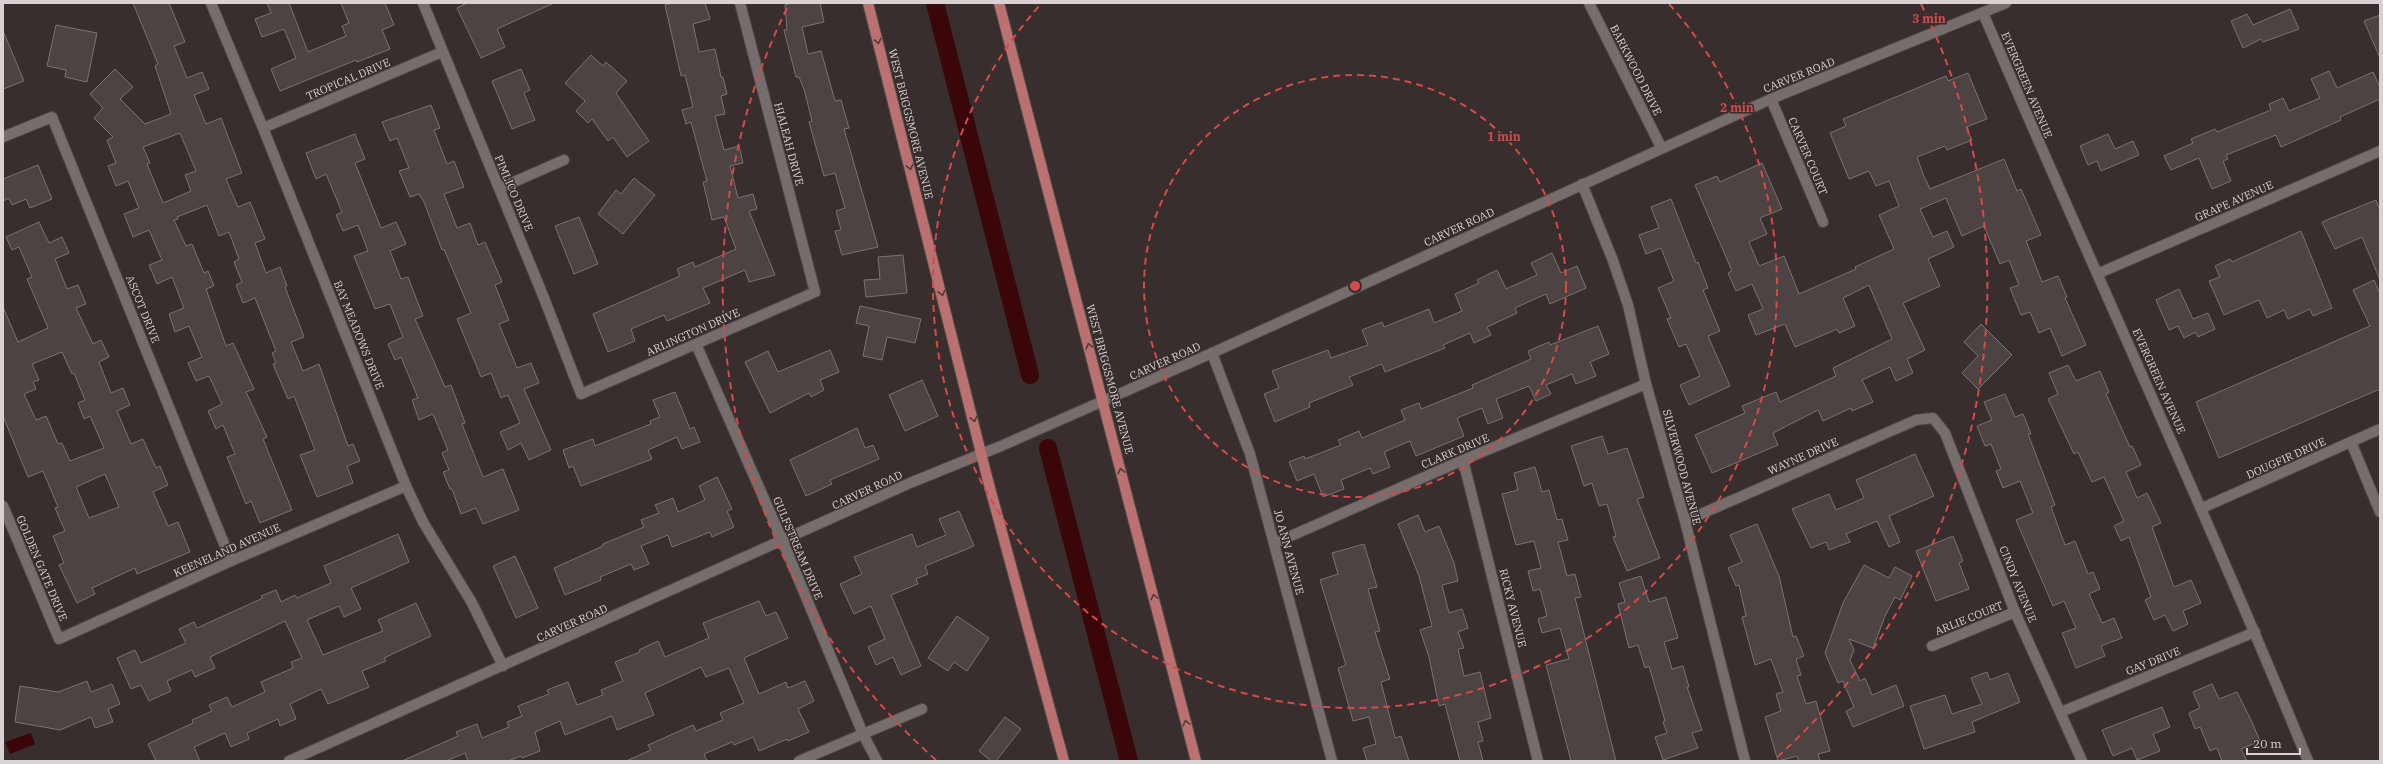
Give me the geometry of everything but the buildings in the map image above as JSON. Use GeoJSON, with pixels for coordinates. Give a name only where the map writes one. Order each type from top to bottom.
{"type":"FeatureCollection","features":[{"type":"Feature","properties":{"kind":"main road","name":"WEST BRIGGSMORE AVENUE"},"geometry":{"type":"LineString","coordinates":[[868,3],[982,454],[1064,761]]}},
{"type":"Feature","properties":{"kind":"main road","name":"WEST BRIGGSMORE AVENUE"},"geometry":{"type":"LineString","coordinates":[[999,3],[1104,401],[1196,761]]}},
{"type":"Feature","properties":{"kind":"street","name":"BAY MEADOWS DRIVE"},"geometry":{"type":"LineString","coordinates":[[211,3],[263,128],[406,486],[423,522],[472,603],[504,666]]}},
{"type":"Feature","properties":{"kind":"street","name":"PIMLICO DRIVE"},"geometry":{"type":"LineString","coordinates":[[423,3],[442,52],[500,188],[581,394]]}},
{"type":"Feature","properties":{"kind":"street","name":"HIALEAH DRIVE"},"geometry":{"type":"LineString","coordinates":[[740,3],[815,292]]}},
{"type":"Feature","properties":{"kind":"street","name":"BARKWOOD DRIVE"},"geometry":{"type":"LineString","coordinates":[[1589,3],[1661,147]]}},
{"type":"Feature","properties":{"kind":"street","name":"CARVER ROAD"},"geometry":{"type":"LineString","coordinates":[[289,761],[982,454],[1212,354],[1661,147],[1771,99],[2006,3]]}},
{"type":"Feature","properties":{"kind":"street","name":"EVERGREEN AVENUE"},"geometry":{"type":"LineString","coordinates":[[1983,13],[2097,274],[2202,508],[2308,761]]}},
{"type":"Feature","properties":{"kind":"street","name":"TROPICAL DRIVE"},"geometry":{"type":"LineString","coordinates":[[263,128],[442,52]]}},
{"type":"Feature","properties":{"kind":"street","name":"CARVER COURT"},"geometry":{"type":"LineString","coordinates":[[1771,99],[1823,222]]}},
{"type":"Feature","properties":{"kind":"street","name":"ASCOT DRIVE"},"geometry":{"type":"LineString","coordinates":[[3,137],[52,117],[231,560]]}},
{"type":"Feature","properties":{"kind":"street","name":"GRAPE AVENUE"},"geometry":{"type":"LineString","coordinates":[[2097,274],[2380,151]]}},
{"type":"Feature","properties":{"kind":"street"},"geometry":{"type":"LineString","coordinates":[[500,188],[564,160]]}},
{"type":"Feature","properties":{"kind":"street","name":"SILVERWOOD AVENUE"},"geometry":{"type":"LineString","coordinates":[[1582,184],[1612,258],[1628,305],[1646,384],[1685,521],[1745,761]]}},
{"type":"Feature","properties":{"kind":"street","name":"ARLINGTON DRIVE"},"geometry":{"type":"LineString","coordinates":[[581,394],[815,292]]}},
{"type":"Feature","properties":{"kind":"street","name":"GULFSTREAM DRIVE"},"geometry":{"type":"LineString","coordinates":[[696,344],[783,542],[863,734],[877,761]]}},
{"type":"Feature","properties":{"kind":"street","name":"JO ANN AVENUE"},"geometry":{"type":"LineString","coordinates":[[1212,354],[1250,454],[1332,761]]}},
{"type":"Feature","properties":{"kind":"street","name":"CLARK DRIVE"},"geometry":{"type":"LineString","coordinates":[[1275,543],[1463,460],[1646,384]]}},
{"type":"Feature","properties":{"kind":"street","name":"WAYNE DRIVE"},"geometry":{"type":"LineString","coordinates":[[1685,521],[1916,420],[1933,418]]}},
{"type":"Feature","properties":{"kind":"street","name":"CINDY AVENUE"},"geometry":{"type":"LineString","coordinates":[[1933,418],[1945,433],[2015,612],[2082,761]]}},
{"type":"Feature","properties":{"kind":"street","name":"DOUGFIR DRIVE"},"geometry":{"type":"LineString","coordinates":[[2202,508],[2380,429]]}},
{"type":"Feature","properties":{"kind":"street"},"geometry":{"type":"LineString","coordinates":[[2351,442],[2380,512]]}},
{"type":"Feature","properties":{"kind":"street","name":"RICKY AVENUE"},"geometry":{"type":"LineString","coordinates":[[1463,460],[1538,761]]}},
{"type":"Feature","properties":{"kind":"street","name":"KEENELAND AVENUE"},"geometry":{"type":"LineString","coordinates":[[59,639],[231,560],[406,486]]}},
{"type":"Feature","properties":{"kind":"street","name":"GOLDEN GATE DRIVE"},"geometry":{"type":"LineString","coordinates":[[3,506],[59,639]]}},
{"type":"Feature","properties":{"kind":"street","name":"ARLIE COURT"},"geometry":{"type":"LineString","coordinates":[[1932,646],[2015,612]]}},
{"type":"Feature","properties":{"kind":"street","name":"GAY DRIVE"},"geometry":{"type":"LineString","coordinates":[[2061,712],[2255,632]]}},
{"type":"Feature","properties":{"kind":"street"},"geometry":{"type":"LineString","coordinates":[[799,761],[922,709]]}},
{"type":"Feature","properties":{"kind":"shaded area"},"geometry":{"type":"Polygon","coordinates":[[[31,733],[35,744],[10,754],[5,742],[31,733]]]}},
{"type":"Feature","properties":{"kind":"waterway"},"geometry":{"type":"LineString","coordinates":[[935,3],[1030,375]]}},
{"type":"Feature","properties":{"kind":"waterway"},"geometry":{"type":"LineString","coordinates":[[1048,448],[1129,761]]}}]}
